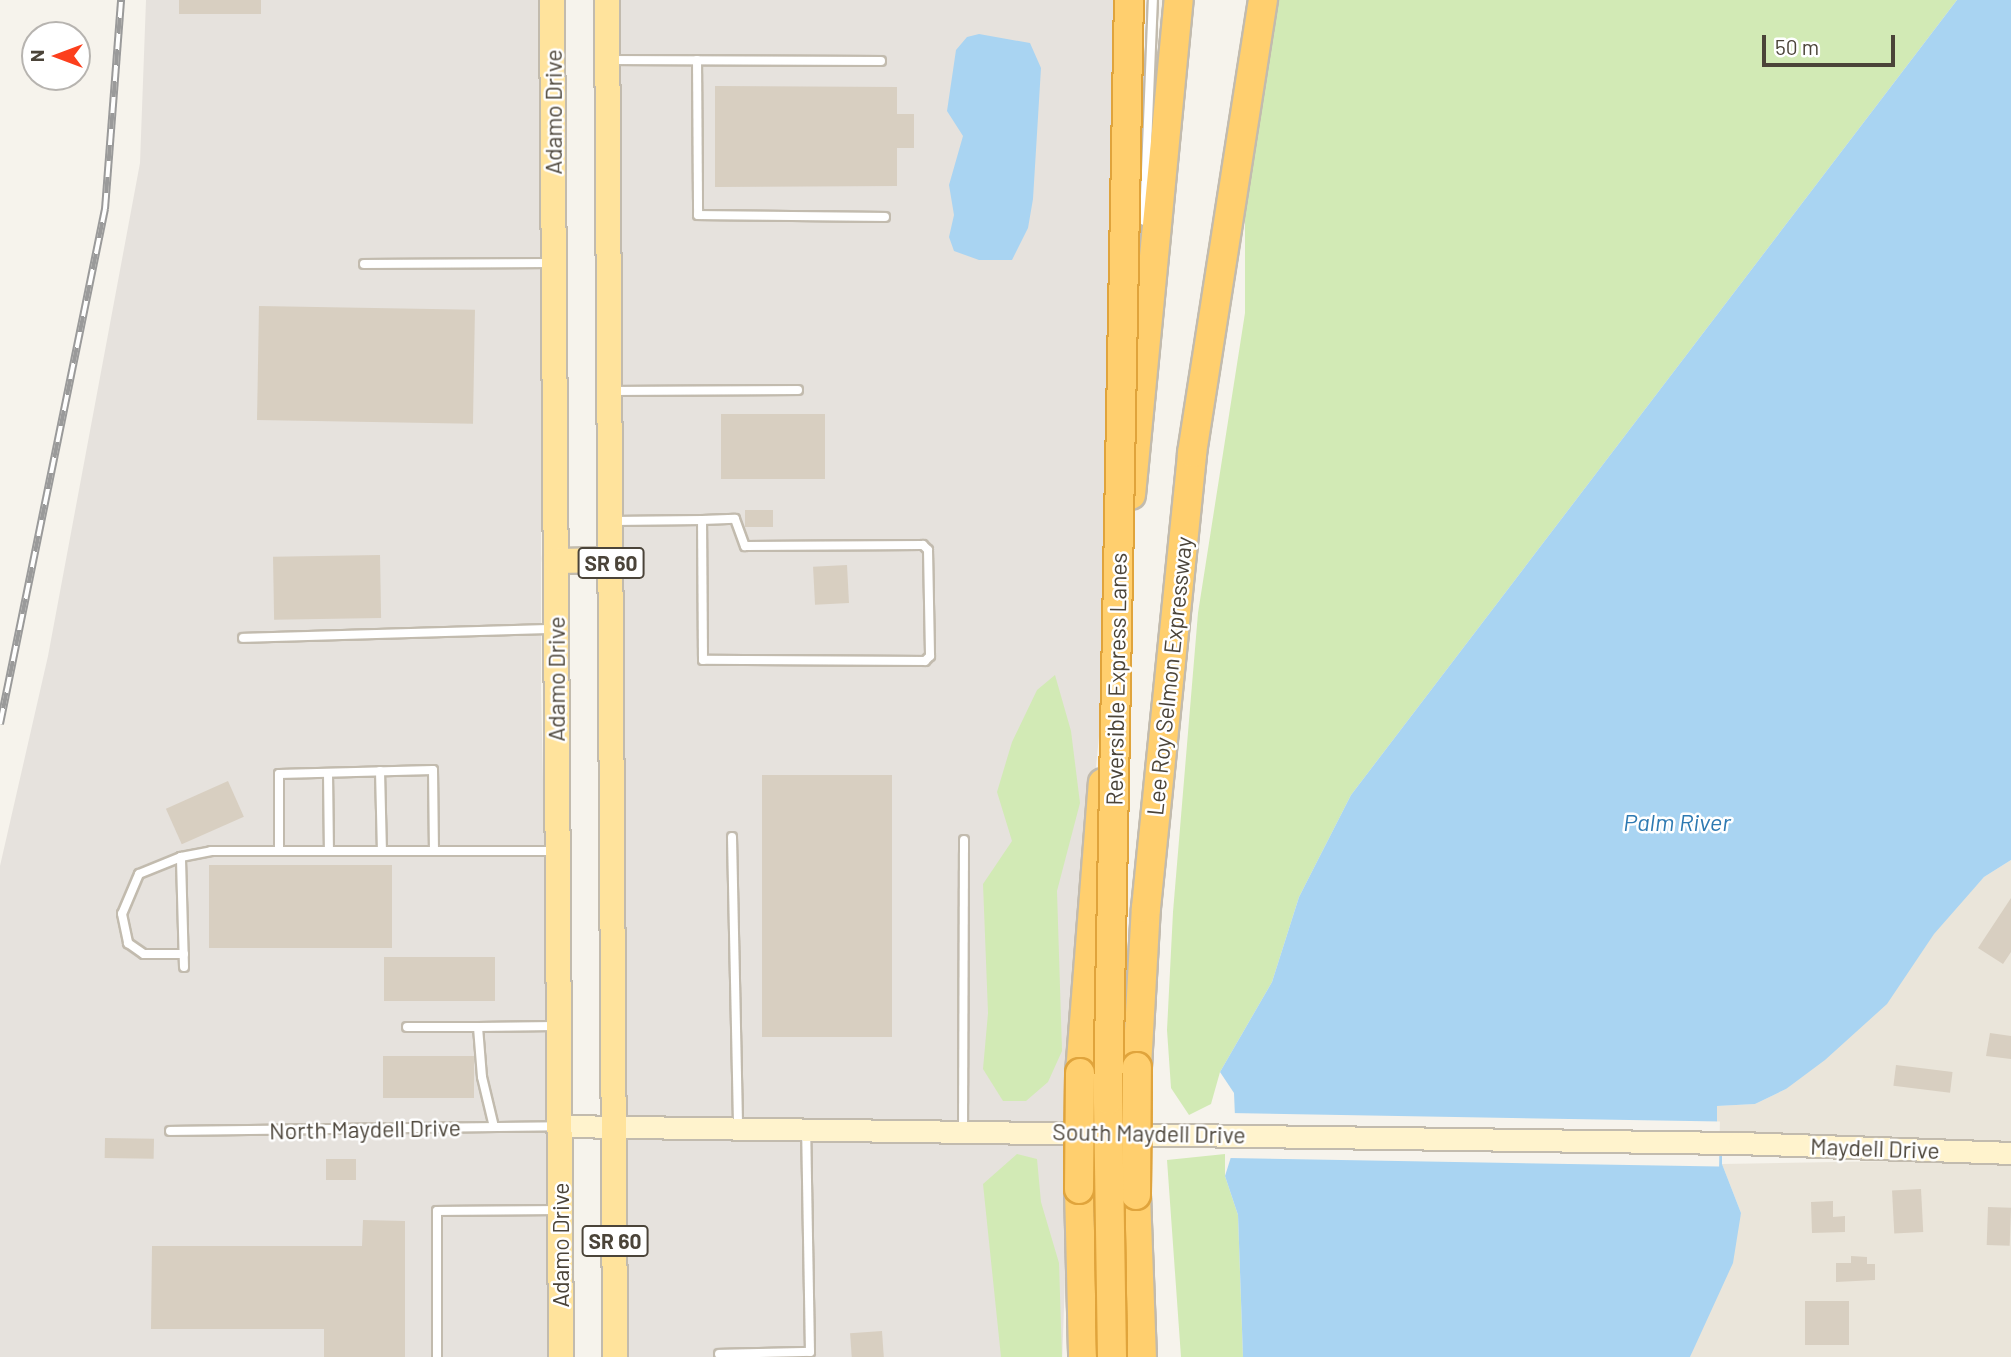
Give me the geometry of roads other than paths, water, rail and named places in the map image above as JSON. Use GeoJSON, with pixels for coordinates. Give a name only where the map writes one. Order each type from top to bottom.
{"type":"FeatureCollection","features":[{"type":"Feature","properties":{"kind":"highway","name":"Reversible Express Lanes"},"geometry":{"type":"LineString","coordinates":[[1112,1357],[1108,1100],[1129,0]]}},
{"type":"Feature","properties":{"kind":"highway"},"geometry":{"type":"LineString","coordinates":[[1083,1357],[1079,1189],[1080,1073],[1095,869],[1179,0]]}},
{"type":"Feature","properties":{"kind":"highway","name":"Lee Roy Selmon Expressway"},"geometry":{"type":"LineString","coordinates":[[1142,1357],[1136,1195],[1137,1068],[1146,908],[1192,453],[1263,0]]}},
{"type":"Feature","properties":{"kind":"main road","name":"Adamo Drive"},"geometry":{"type":"LineString","coordinates":[[552,0],[561,1357]]}},
{"type":"Feature","properties":{"kind":"main road","name":"SR 60"},"geometry":{"type":"LineString","coordinates":[[607,0],[615,1357]]}},
{"type":"Feature","properties":{"kind":"main road"},"geometry":{"type":"LineString","coordinates":[[556,561],[611,560]]}},
{"type":"Feature","properties":{"kind":"street","name":"South Maydell Drive"},"geometry":{"type":"LineString","coordinates":[[560,1126],[1738,1143]]}},
{"type":"Feature","properties":{"kind":"street","name":"Maydell Drive"},"geometry":{"type":"LineString","coordinates":[[1738,1143],[2011,1153]]}},
{"type":"Feature","properties":{"kind":"lane"},"geometry":{"type":"LineString","coordinates":[[1144,231],[1153,0]]}},
{"type":"Feature","properties":{"kind":"lane"},"geometry":{"type":"LineString","coordinates":[[607,60],[881,61]]}},
{"type":"Feature","properties":{"kind":"lane"},"geometry":{"type":"LineString","coordinates":[[697,60],[698,215],[885,217]]}},
{"type":"Feature","properties":{"kind":"lane"},"geometry":{"type":"LineString","coordinates":[[364,264],[554,263]]}},
{"type":"Feature","properties":{"kind":"lane"},"geometry":{"type":"LineString","coordinates":[[1142,266],[1146,340]]}},
{"type":"Feature","properties":{"kind":"lane"},"geometry":{"type":"LineString","coordinates":[[610,391],[798,390]]}},
{"type":"Feature","properties":{"kind":"lane"},"geometry":{"type":"LineString","coordinates":[[610,521],[702,520],[738,521],[745,546],[923,545],[928,550],[928,659],[703,660],[702,520]]}},
{"type":"Feature","properties":{"kind":"lane"},"geometry":{"type":"LineString","coordinates":[[243,638],[556,629]]}},
{"type":"Feature","properties":{"kind":"lane"},"geometry":{"type":"LineString","coordinates":[[279,851],[279,774],[433,770],[435,850]]}},
{"type":"Feature","properties":{"kind":"lane"},"geometry":{"type":"LineString","coordinates":[[380,771],[382,851]]}},
{"type":"Feature","properties":{"kind":"lane"},"geometry":{"type":"LineString","coordinates":[[328,773],[330,851]]}},
{"type":"Feature","properties":{"kind":"lane"},"geometry":{"type":"LineString","coordinates":[[732,837],[738,1127]]}},
{"type":"Feature","properties":{"kind":"lane"},"geometry":{"type":"LineString","coordinates":[[963,1130],[964,840]]}},
{"type":"Feature","properties":{"kind":"lane"},"geometry":{"type":"LineString","coordinates":[[184,954],[144,954],[128,943],[122,914],[139,874],[181,857],[211,851],[556,851]]}},
{"type":"Feature","properties":{"kind":"lane"},"geometry":{"type":"LineString","coordinates":[[181,857],[184,967]]}},
{"type":"Feature","properties":{"kind":"lane"},"geometry":{"type":"LineString","coordinates":[[407,1027],[559,1026]]}},
{"type":"Feature","properties":{"kind":"lane"},"geometry":{"type":"LineString","coordinates":[[478,1027],[481,1077],[494,1127]]}},
{"type":"Feature","properties":{"kind":"lane","name":"North Maydell Drive"},"geometry":{"type":"LineString","coordinates":[[170,1131],[560,1126]]}},
{"type":"Feature","properties":{"kind":"lane"},"geometry":{"type":"LineString","coordinates":[[719,1353],[810,1352],[806,1128]]}},
{"type":"Feature","properties":{"kind":"lane"},"geometry":{"type":"LineString","coordinates":[[438,1357],[438,1211],[560,1210]]}},
{"type":"Feature","properties":{"kind":"water","name":"Palm River"},"geometry":{"type":"Polygon","coordinates":[[[1957,0],[2011,0],[2011,860],[1984,877],[1934,934],[1887,1004],[1825,1060],[1786,1089],[1755,1104],[1717,1106],[1717,1148],[1722,1149],[1722,1164],[1741,1213],[1733,1263],[1690,1357],[1243,1357],[1238,1215],[1225,1176],[1236,1141],[1234,1093],[1220,1072],[1272,982],[1299,897],[1351,795],[1957,0]]]}},
{"type":"Feature","properties":{"kind":"water"},"geometry":{"type":"Polygon","coordinates":[[[979,34],[1030,43],[1041,68],[1033,199],[1028,228],[1012,260],[979,260],[954,251],[949,237],[954,215],[949,185],[963,136],[947,111],[956,50],[967,37],[979,34]]]}},
{"type":"Feature","properties":{"kind":"railway"},"geometry":{"type":"LineString","coordinates":[[0,724],[105,209],[121,0]]}}]}
